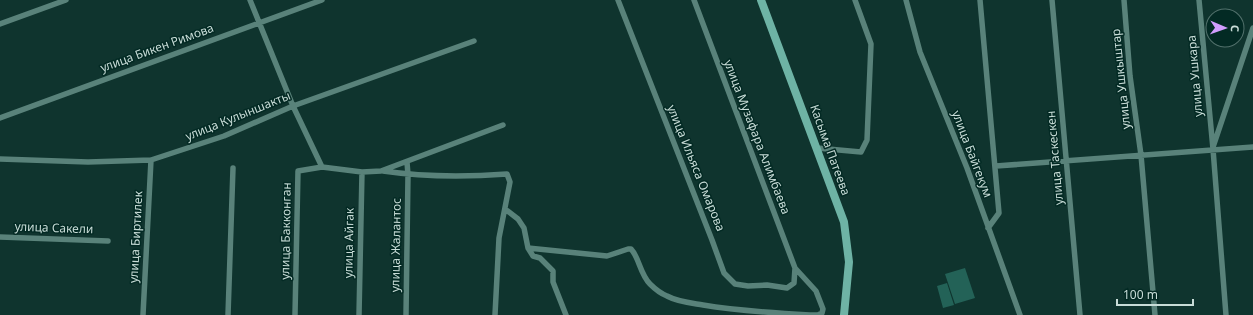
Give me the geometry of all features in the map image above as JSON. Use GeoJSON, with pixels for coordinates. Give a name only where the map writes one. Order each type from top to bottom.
{"type":"FeatureCollection","features":[{"type":"Feature","properties":{"kind":"main road","name":"Касыма Патеева"},"geometry":{"type":"LineString","coordinates":[[761,0],[844,222],[849,262],[844,315]]}},
{"type":"Feature","properties":{"kind":"street"},"geometry":{"type":"LineString","coordinates":[[0,24],[66,0]]}},
{"type":"Feature","properties":{"kind":"street"},"geometry":{"type":"LineString","coordinates":[[250,0],[293,106],[322,167],[362,172],[381,171],[408,175],[487,176],[507,174],[510,182],[499,238],[495,315]]}},
{"type":"Feature","properties":{"kind":"street","name":"улица Бикен Римова"},"geometry":{"type":"LineString","coordinates":[[0,118],[322,0]]}},
{"type":"Feature","properties":{"kind":"street","name":"улица Ильяса Омарова"},"geometry":{"type":"LineString","coordinates":[[618,0],[724,273],[735,284],[748,286],[767,285],[787,288],[794,283]]}},
{"type":"Feature","properties":{"kind":"street","name":"улица Музафара Алимбаева"},"geometry":{"type":"LineString","coordinates":[[694,0],[795,268],[794,283]]}},
{"type":"Feature","properties":{"kind":"street"},"geometry":{"type":"LineString","coordinates":[[817,148],[861,152],[867,140],[871,44],[855,0]]}},
{"type":"Feature","properties":{"kind":"street","name":"улица Байгекум"},"geometry":{"type":"LineString","coordinates":[[906,0],[920,52],[967,168],[1020,315]]}},
{"type":"Feature","properties":{"kind":"street"},"geometry":{"type":"LineString","coordinates":[[980,0],[999,213],[988,228]]}},
{"type":"Feature","properties":{"kind":"street","name":"улица Таскескен"},"geometry":{"type":"LineString","coordinates":[[1052,0],[1080,315]]}},
{"type":"Feature","properties":{"kind":"street","name":"улица Ушкыштар"},"geometry":{"type":"LineString","coordinates":[[1124,0],[1130,76],[1141,155],[1155,315]]}},
{"type":"Feature","properties":{"kind":"street","name":"улица Ушкара"},"geometry":{"type":"LineString","coordinates":[[1199,0],[1213,149],[1226,315]]}},
{"type":"Feature","properties":{"kind":"street"},"geometry":{"type":"LineString","coordinates":[[1213,149],[1253,28]]}},
{"type":"Feature","properties":{"kind":"street","name":"улица Кулыншакты"},"geometry":{"type":"LineString","coordinates":[[0,159],[88,162],[151,160],[224,136],[293,106],[474,41]]}},
{"type":"Feature","properties":{"kind":"street"},"geometry":{"type":"LineString","coordinates":[[381,171],[503,125]]}},
{"type":"Feature","properties":{"kind":"street"},"geometry":{"type":"LineString","coordinates":[[996,166],[1253,147]]}},
{"type":"Feature","properties":{"kind":"street","name":"улица Биртилек"},"geometry":{"type":"LineString","coordinates":[[143,315],[151,160]]}},
{"type":"Feature","properties":{"kind":"street","name":"улица Жалантос"},"geometry":{"type":"LineString","coordinates":[[406,315],[407,162]]}},
{"type":"Feature","properties":{"kind":"street","name":"улица Бакконган"},"geometry":{"type":"LineString","coordinates":[[295,315],[298,171],[322,167]]}},
{"type":"Feature","properties":{"kind":"street"},"geometry":{"type":"LineString","coordinates":[[228,315],[233,168]]}},
{"type":"Feature","properties":{"kind":"street","name":"улица Айгак"},"geometry":{"type":"LineString","coordinates":[[359,315],[362,172]]}},
{"type":"Feature","properties":{"kind":"street"},"geometry":{"type":"LineString","coordinates":[[505,209],[518,219],[524,228],[528,248],[533,256],[540,258],[553,271],[553,282],[566,315]]}},
{"type":"Feature","properties":{"kind":"street","name":"улица Сакели"},"geometry":{"type":"LineString","coordinates":[[0,237],[108,241]]}},
{"type":"Feature","properties":{"kind":"street"},"geometry":{"type":"LineString","coordinates":[[528,248],[607,256],[631,249],[634,252],[640,269],[649,284],[666,296],[679,300],[755,312],[810,315],[818,315],[822,313],[823,308],[816,291],[795,268]]}},
{"type":"Feature","properties":{"kind":"green space"},"geometry":{"type":"Polygon","coordinates":[[[965,268],[975,298],[955,304],[945,274],[965,268]]]}},
{"type":"Feature","properties":{"kind":"green space"},"geometry":{"type":"Polygon","coordinates":[[[947,283],[954,305],[943,308],[937,286],[947,283]]]}}]}
